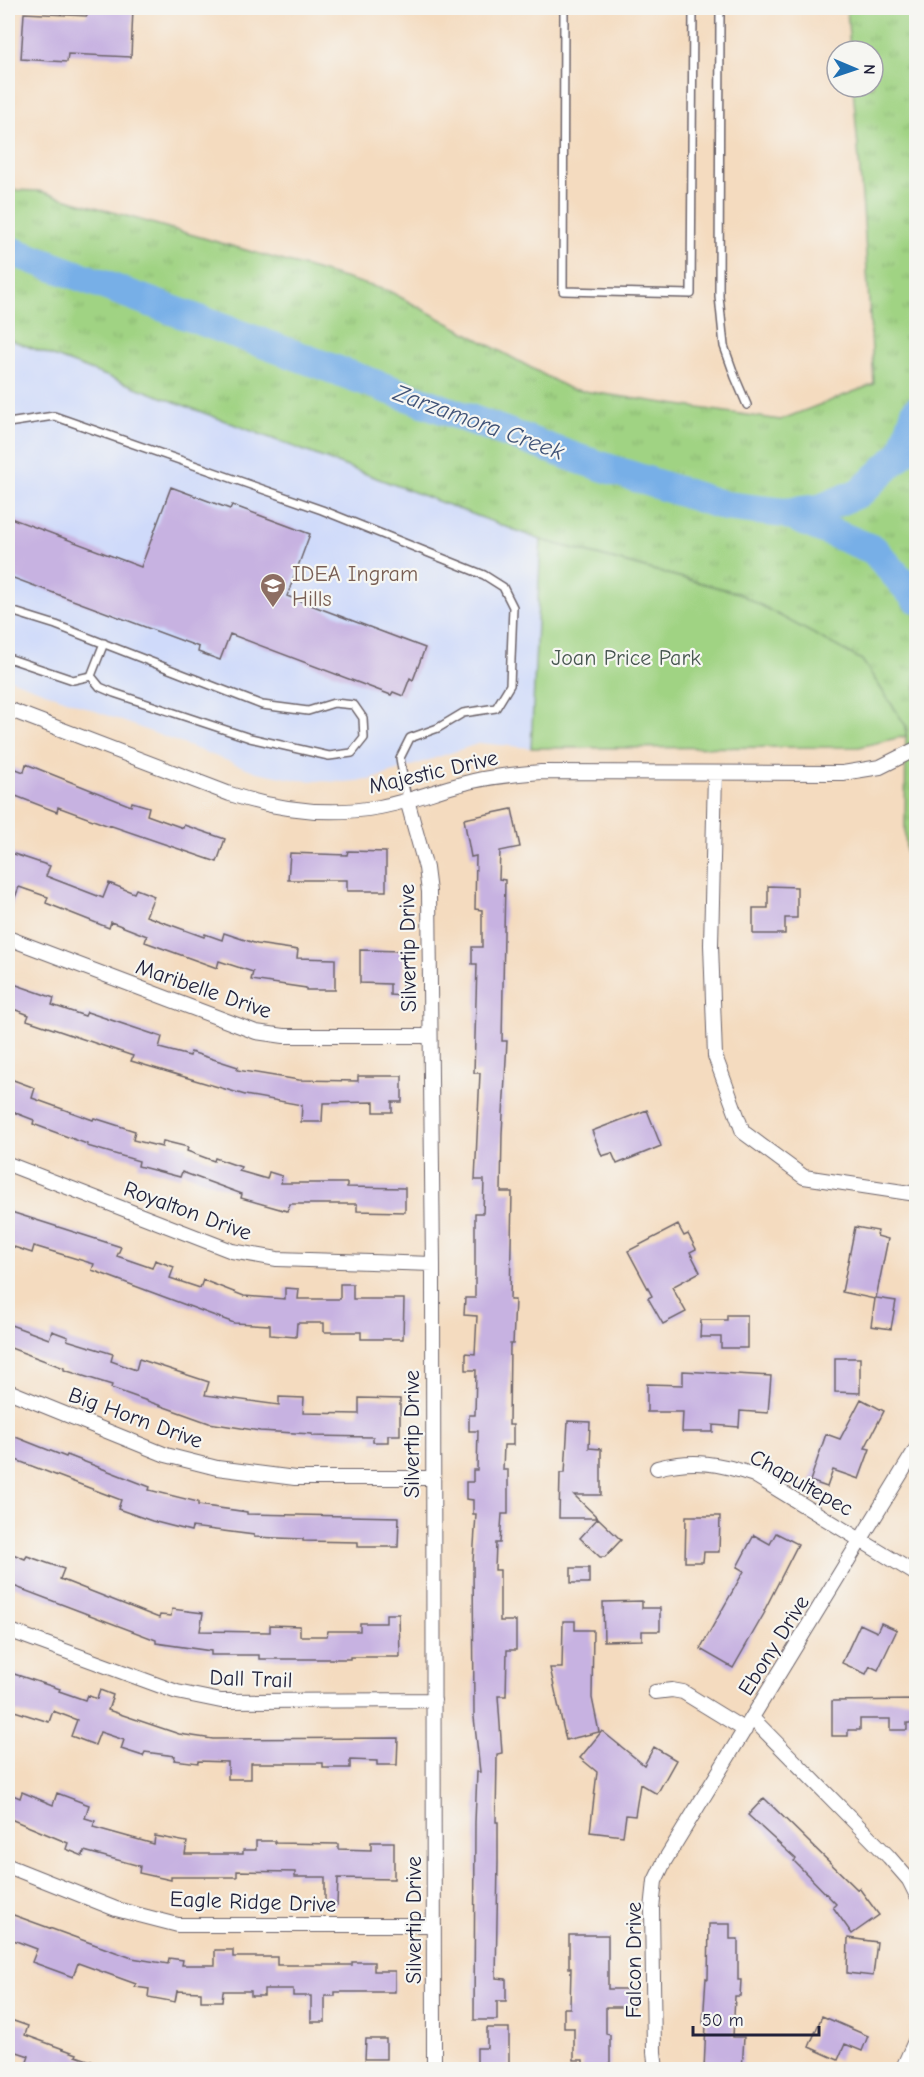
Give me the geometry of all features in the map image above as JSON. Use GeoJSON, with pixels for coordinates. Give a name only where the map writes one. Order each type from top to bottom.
{"type":"FeatureCollection","features":[{"type":"Feature","properties":{"kind":"street","name":"Majestic Drive"},"geometry":{"type":"LineString","coordinates":[[8,709],[230,795],[260,804],[292,809],[349,810],[380,807],[472,781],[541,772],[843,773],[862,771],[896,760],[916,749]]}},
{"type":"Feature","properties":{"kind":"street"},"geometry":{"type":"LineString","coordinates":[[716,773],[711,945],[715,1056],[743,1132],[804,1177],[916,1194]]}},
{"type":"Feature","properties":{"kind":"street","name":"Silvertip Drive"},"geometry":{"type":"LineString","coordinates":[[407,800],[426,868],[429,892],[434,2070]]}},
{"type":"Feature","properties":{"kind":"street","name":"Maribelle Drive"},"geometry":{"type":"LineString","coordinates":[[8,938],[255,1032],[284,1036],[430,1036]]}},
{"type":"Feature","properties":{"kind":"street","name":"Royalton Drive"},"geometry":{"type":"LineString","coordinates":[[8,1164],[232,1251],[248,1255],[285,1259],[432,1264]]}},
{"type":"Feature","properties":{"kind":"street","name":"Big Horn Drive"},"geometry":{"type":"LineString","coordinates":[[8,1391],[166,1455],[217,1468],[295,1478],[432,1478]]}},
{"type":"Feature","properties":{"kind":"street","name":"Ebony Drive"},"geometry":{"type":"LineString","coordinates":[[916,1449],[752,1718],[889,1857],[909,1880],[916,1894]]}},
{"type":"Feature","properties":{"kind":"street","name":"Chapultepec"},"geometry":{"type":"LineString","coordinates":[[657,1468],[670,1464],[699,1462],[727,1465],[754,1474],[916,1574]]}},
{"type":"Feature","properties":{"kind":"street","name":"Dall Trail"},"geometry":{"type":"LineString","coordinates":[[8,1630],[177,1692],[221,1701],[434,1700]]}},
{"type":"Feature","properties":{"kind":"street"},"geometry":{"type":"LineString","coordinates":[[655,1692],[672,1690],[683,1692],[745,1730]]}},
{"type":"Feature","properties":{"kind":"street","name":"Falcon Drive"},"geometry":{"type":"LineString","coordinates":[[656,2070],[652,1909],[655,1881],[665,1860],[752,1718]]}},
{"type":"Feature","properties":{"kind":"street","name":"Eagle Ridge Drive"},"geometry":{"type":"LineString","coordinates":[[8,1866],[116,1909],[178,1925],[434,1925]]}},
{"type":"Feature","properties":{"kind":"street"},"geometry":{"type":"LineString","coordinates":[[902,2070],[916,2039]]}},
{"type":"Feature","properties":{"kind":"lane"},"geometry":{"type":"LineString","coordinates":[[564,8],[563,291],[691,294],[693,8]]}},
{"type":"Feature","properties":{"kind":"lane"},"geometry":{"type":"LineString","coordinates":[[720,8],[719,296],[724,346],[747,405]]}},
{"type":"Feature","properties":{"kind":"lane"},"geometry":{"type":"LineString","coordinates":[[8,423],[54,416],[322,510],[484,575],[503,586],[513,607],[510,685],[496,708],[463,713],[438,728],[410,738],[400,758],[407,800]]}},
{"type":"Feature","properties":{"kind":"lane"},"geometry":{"type":"LineString","coordinates":[[8,610],[262,705],[309,711],[334,703],[354,705],[363,718],[364,738],[352,753],[329,756],[250,738],[114,693],[100,687],[92,676]]}},
{"type":"Feature","properties":{"kind":"lane"},"geometry":{"type":"LineString","coordinates":[[92,676],[104,644]]}},
{"type":"Feature","properties":{"kind":"lane"},"geometry":{"type":"LineString","coordinates":[[8,658],[73,680],[92,676]]}},
{"type":"Feature","properties":{"kind":"shaded area","name":"IDEA Ingram Hills"},"geometry":{"type":"Polygon","coordinates":[[[8,339],[541,540],[531,748],[480,743],[370,780],[344,782],[298,780],[257,772],[8,678],[8,339]]]}},
{"type":"Feature","properties":{"kind":"green space"},"geometry":{"type":"Polygon","coordinates":[[[847,8],[916,8],[916,963],[905,835],[906,726],[738,593],[541,540],[8,339],[8,190],[39,191],[389,291],[570,389],[780,420],[874,384],[854,99],[885,99],[885,39],[849,39],[847,8]]]}},
{"type":"Feature","properties":{"kind":"green space","name":"Joan Price Park"},"geometry":{"type":"Polygon","coordinates":[[[541,540],[738,593],[862,660],[906,726],[906,736],[859,747],[531,748],[541,540]]]}},
{"type":"Feature","properties":{"kind":"building"},"geometry":{"type":"Polygon","coordinates":[[[87,8],[133,8],[131,57],[68,54],[67,62],[21,59],[24,13],[87,16],[87,8]]]}},
{"type":"Feature","properties":{"kind":"building"},"geometry":{"type":"Polygon","coordinates":[[[171,487],[230,509],[232,505],[310,534],[287,596],[425,648],[413,680],[410,678],[403,696],[393,692],[391,695],[230,634],[220,660],[198,652],[199,647],[8,576],[8,517],[141,567],[171,487]]]}},
{"type":"Feature","properties":{"kind":"building"},"geometry":{"type":"Polygon","coordinates":[[[26,764],[131,806],[132,802],[149,807],[147,815],[183,828],[184,825],[225,839],[217,862],[58,807],[57,812],[8,793],[8,766],[24,772],[26,764]]]}},
{"type":"Feature","properties":{"kind":"building"},"geometry":{"type":"Polygon","coordinates":[[[512,809],[520,847],[500,851],[499,879],[505,880],[502,1041],[507,1041],[501,1192],[512,1192],[510,1300],[515,1300],[513,1344],[510,1344],[509,1425],[513,1425],[513,1445],[504,1445],[503,1470],[508,1470],[508,1514],[502,1514],[500,1543],[496,1543],[495,1570],[500,1570],[500,1621],[516,1621],[516,1650],[507,1650],[506,1696],[498,1696],[502,1753],[497,1754],[496,1978],[506,1979],[506,2001],[497,2001],[497,2020],[474,2020],[475,1822],[477,1772],[480,1772],[474,1717],[473,1561],[476,1514],[473,1514],[473,1500],[466,1499],[466,1482],[473,1482],[473,1470],[477,1470],[478,1431],[469,1431],[469,1415],[475,1415],[476,1370],[466,1370],[466,1353],[475,1354],[477,1316],[464,1315],[465,1298],[475,1298],[475,1213],[483,1213],[484,1180],[475,1180],[480,1073],[474,1073],[477,964],[472,964],[472,947],[482,947],[482,910],[475,909],[476,856],[471,857],[464,819],[512,809]]]}},
{"type":"Feature","properties":{"kind":"building"},"geometry":{"type":"Polygon","coordinates":[[[348,851],[386,852],[386,891],[347,891],[347,880],[288,880],[290,853],[347,855],[348,851]]]}},
{"type":"Feature","properties":{"kind":"building"},"geometry":{"type":"Polygon","coordinates":[[[8,852],[50,866],[46,876],[103,898],[109,883],[134,893],[136,889],[154,896],[146,916],[204,937],[205,934],[222,940],[224,933],[257,944],[298,950],[297,958],[335,959],[335,990],[306,990],[306,988],[251,980],[253,972],[219,961],[217,968],[145,942],[147,936],[111,922],[109,928],[46,903],[48,897],[19,887],[8,913],[8,852]]]}},
{"type":"Feature","properties":{"kind":"building"},"geometry":{"type":"Polygon","coordinates":[[[768,886],[797,887],[797,918],[785,918],[785,934],[753,934],[753,908],[768,908],[768,886]]]}},
{"type":"Feature","properties":{"kind":"building"},"geometry":{"type":"Polygon","coordinates":[[[360,950],[403,951],[402,996],[390,995],[390,984],[360,983],[360,950]]]}},
{"type":"Feature","properties":{"kind":"building"},"geometry":{"type":"Polygon","coordinates":[[[8,982],[54,998],[52,1005],[85,1016],[87,1012],[162,1037],[159,1048],[190,1056],[191,1052],[238,1067],[237,1070],[299,1080],[358,1081],[358,1076],[402,1076],[402,1102],[392,1102],[392,1112],[374,1112],[374,1102],[323,1103],[322,1122],[301,1122],[302,1105],[245,1095],[131,1061],[133,1056],[27,1020],[29,1015],[8,1007],[8,982]]]}},
{"type":"Feature","properties":{"kind":"building"},"geometry":{"type":"Polygon","coordinates":[[[8,1078],[35,1088],[32,1098],[93,1120],[94,1118],[135,1131],[133,1140],[162,1147],[163,1141],[188,1147],[187,1151],[214,1161],[215,1158],[241,1167],[239,1171],[267,1179],[269,1172],[282,1176],[281,1183],[347,1183],[347,1187],[405,1188],[405,1212],[357,1211],[357,1204],[290,1204],[287,1211],[241,1198],[242,1194],[182,1172],[180,1177],[138,1166],[139,1161],[87,1146],[87,1144],[33,1124],[34,1120],[8,1110],[8,1078]]]}},
{"type":"Feature","properties":{"kind":"building"},"geometry":{"type":"Polygon","coordinates":[[[647,1110],[661,1146],[617,1164],[612,1153],[602,1156],[592,1131],[647,1110]]]}},
{"type":"Feature","properties":{"kind":"building"},"geometry":{"type":"Polygon","coordinates":[[[8,1211],[121,1247],[117,1256],[152,1268],[155,1260],[174,1267],[170,1278],[200,1288],[203,1280],[244,1296],[285,1299],[285,1288],[299,1289],[298,1299],[340,1299],[340,1284],[353,1284],[353,1299],[404,1299],[403,1339],[361,1339],[361,1332],[324,1332],[324,1323],[297,1323],[296,1337],[270,1335],[270,1325],[234,1323],[92,1270],[94,1264],[34,1246],[32,1253],[8,1245],[8,1211]]]}},
{"type":"Feature","properties":{"kind":"building"},"geometry":{"type":"Polygon","coordinates":[[[678,1225],[684,1236],[688,1234],[696,1249],[690,1252],[700,1272],[672,1287],[686,1312],[663,1324],[648,1298],[652,1296],[628,1251],[678,1225]]]}},
{"type":"Feature","properties":{"kind":"building"},"geometry":{"type":"Polygon","coordinates":[[[855,1227],[878,1231],[877,1236],[888,1239],[876,1298],[896,1301],[891,1329],[871,1326],[875,1299],[842,1292],[855,1227]]]}},
{"type":"Feature","properties":{"kind":"building"},"geometry":{"type":"Polygon","coordinates":[[[727,1315],[747,1315],[747,1348],[721,1348],[721,1337],[700,1337],[701,1320],[727,1320],[727,1315]]]}},
{"type":"Feature","properties":{"kind":"building"},"geometry":{"type":"Polygon","coordinates":[[[8,1324],[49,1339],[52,1331],[68,1337],[67,1340],[113,1354],[111,1361],[136,1370],[139,1359],[209,1382],[205,1395],[279,1405],[279,1397],[304,1398],[303,1413],[359,1414],[359,1398],[400,1399],[400,1435],[388,1435],[388,1442],[373,1442],[373,1437],[312,1436],[312,1434],[260,1431],[209,1423],[111,1388],[112,1385],[64,1370],[64,1368],[8,1347],[8,1324]]]}},
{"type":"Feature","properties":{"kind":"building"},"geometry":{"type":"Polygon","coordinates":[[[835,1358],[860,1358],[860,1393],[835,1392],[835,1358]]]}},
{"type":"Feature","properties":{"kind":"building"},"geometry":{"type":"Polygon","coordinates":[[[683,1371],[771,1376],[768,1413],[740,1411],[739,1427],[713,1425],[713,1432],[682,1432],[683,1412],[647,1412],[647,1384],[683,1385],[683,1371]]]}},
{"type":"Feature","properties":{"kind":"building"},"geometry":{"type":"Polygon","coordinates":[[[861,1399],[884,1411],[865,1448],[870,1449],[859,1479],[833,1470],[827,1487],[810,1481],[826,1434],[840,1439],[861,1399]]]}},
{"type":"Feature","properties":{"kind":"building"},"geometry":{"type":"Polygon","coordinates":[[[568,1421],[590,1422],[589,1448],[601,1449],[601,1495],[574,1495],[598,1518],[559,1518],[560,1473],[565,1473],[568,1421]]]}},
{"type":"Feature","properties":{"kind":"building"},"geometry":{"type":"Polygon","coordinates":[[[8,1434],[150,1487],[149,1490],[198,1502],[198,1505],[247,1512],[247,1514],[399,1517],[398,1547],[358,1547],[358,1542],[254,1537],[254,1535],[192,1527],[191,1531],[152,1521],[118,1509],[121,1500],[8,1457],[8,1434]]]}},
{"type":"Feature","properties":{"kind":"building"},"geometry":{"type":"Polygon","coordinates":[[[686,1516],[720,1516],[719,1552],[704,1552],[703,1562],[685,1562],[686,1516]]]}},
{"type":"Feature","properties":{"kind":"building"},"geometry":{"type":"Polygon","coordinates":[[[598,1518],[621,1540],[605,1557],[600,1557],[580,1538],[598,1518]]]}},
{"type":"Feature","properties":{"kind":"building"},"geometry":{"type":"Polygon","coordinates":[[[776,1533],[798,1544],[765,1612],[733,1668],[700,1649],[744,1571],[737,1567],[754,1535],[770,1544],[776,1533]]]}},
{"type":"Feature","properties":{"kind":"building"},"geometry":{"type":"Polygon","coordinates":[[[8,1552],[64,1569],[60,1579],[159,1618],[160,1615],[171,1616],[172,1609],[203,1613],[200,1631],[270,1632],[270,1625],[300,1626],[300,1636],[327,1636],[328,1631],[360,1631],[360,1623],[386,1623],[386,1614],[399,1614],[400,1657],[259,1659],[259,1655],[211,1655],[211,1651],[156,1643],[156,1640],[8,1584],[8,1552]]]}},
{"type":"Feature","properties":{"kind":"building"},"geometry":{"type":"Polygon","coordinates":[[[571,1568],[589,1568],[589,1583],[571,1583],[571,1568]]]}},
{"type":"Feature","properties":{"kind":"building"},"geometry":{"type":"Polygon","coordinates":[[[642,1601],[642,1608],[660,1608],[660,1631],[642,1631],[642,1640],[604,1641],[603,1602],[642,1601]]]}},
{"type":"Feature","properties":{"kind":"building"},"geometry":{"type":"Polygon","coordinates":[[[563,1621],[575,1621],[575,1630],[593,1630],[592,1698],[599,1732],[566,1740],[550,1668],[562,1668],[563,1621]]]}},
{"type":"Feature","properties":{"kind":"building"},"geometry":{"type":"Polygon","coordinates":[[[881,1623],[897,1630],[878,1670],[870,1666],[866,1674],[842,1663],[860,1624],[877,1632],[881,1623]]]}},
{"type":"Feature","properties":{"kind":"building"},"geometry":{"type":"Polygon","coordinates":[[[8,1672],[85,1700],[87,1695],[97,1699],[100,1690],[113,1695],[108,1710],[179,1734],[213,1739],[398,1738],[397,1765],[377,1765],[377,1761],[350,1760],[350,1768],[323,1768],[323,1763],[251,1763],[251,1779],[228,1779],[228,1762],[198,1761],[198,1763],[174,1760],[175,1756],[145,1752],[143,1756],[121,1749],[124,1740],[100,1732],[95,1745],[71,1736],[77,1720],[53,1711],[49,1722],[8,1709],[8,1672]]]}},
{"type":"Feature","properties":{"kind":"building"},"geometry":{"type":"Polygon","coordinates":[[[916,1700],[916,1723],[907,1723],[907,1730],[890,1730],[890,1719],[860,1719],[860,1730],[848,1730],[848,1736],[832,1736],[832,1701],[916,1700]]]}},
{"type":"Feature","properties":{"kind":"building"},"geometry":{"type":"Polygon","coordinates":[[[602,1731],[644,1765],[654,1747],[676,1760],[657,1794],[640,1784],[635,1816],[626,1815],[623,1836],[590,1832],[597,1772],[580,1758],[602,1731]]]}},
{"type":"Feature","properties":{"kind":"building"},"geometry":{"type":"Polygon","coordinates":[[[22,1792],[53,1805],[57,1793],[89,1805],[85,1818],[95,1821],[93,1827],[154,1844],[155,1836],[187,1842],[185,1854],[243,1854],[243,1850],[256,1850],[256,1841],[338,1844],[338,1849],[371,1850],[371,1842],[394,1842],[394,1879],[338,1878],[337,1905],[325,1905],[325,1877],[295,1877],[295,1872],[237,1871],[237,1877],[171,1877],[171,1880],[139,1873],[140,1866],[84,1851],[83,1856],[66,1849],[68,1843],[8,1818],[8,1793],[20,1798],[22,1792]]]}},
{"type":"Feature","properties":{"kind":"building"},"geometry":{"type":"Polygon","coordinates":[[[764,1798],[857,1889],[859,1888],[879,1915],[852,1934],[833,1907],[836,1904],[794,1861],[796,1859],[748,1815],[764,1798]]]}},
{"type":"Feature","properties":{"kind":"building"},"geometry":{"type":"Polygon","coordinates":[[[8,1913],[132,1958],[168,1964],[169,1958],[183,1960],[182,1965],[215,1965],[215,1950],[233,1950],[233,1957],[277,1957],[277,1965],[352,1965],[352,1962],[374,1962],[374,1971],[395,1971],[395,1992],[335,1992],[335,1996],[325,1996],[325,2022],[311,2022],[311,1996],[293,1996],[293,1989],[264,1989],[264,1996],[251,1996],[251,1991],[223,1991],[222,2001],[201,2001],[201,1992],[177,1991],[175,2002],[148,1997],[149,1989],[135,1987],[136,1984],[78,1963],[73,1977],[32,1962],[37,1949],[8,1938],[8,1913]]]}},
{"type":"Feature","properties":{"kind":"building"},"geometry":{"type":"Polygon","coordinates":[[[709,1924],[730,1924],[730,1939],[738,1939],[738,1980],[741,1980],[740,1996],[735,1996],[733,2037],[744,2037],[742,2070],[704,2070],[706,2023],[703,2023],[706,1978],[708,1979],[709,1924]]]}},
{"type":"Feature","properties":{"kind":"building"},"geometry":{"type":"Polygon","coordinates":[[[569,1935],[608,1935],[608,1989],[633,1989],[633,2007],[606,2007],[606,2034],[610,2035],[610,2067],[583,2070],[583,2060],[574,2060],[574,2028],[564,2028],[564,2008],[570,2008],[569,1935]]]}},
{"type":"Feature","properties":{"kind":"building"},"geometry":{"type":"Polygon","coordinates":[[[848,1938],[877,1942],[873,1976],[847,1973],[848,1938]]]}},
{"type":"Feature","properties":{"kind":"building"},"geometry":{"type":"Polygon","coordinates":[[[822,2016],[868,2036],[862,2051],[845,2044],[838,2060],[809,2047],[822,2016]]]}},
{"type":"Feature","properties":{"kind":"building"},"geometry":{"type":"Polygon","coordinates":[[[8,2019],[28,2026],[25,2035],[109,2067],[109,2070],[49,2070],[27,2062],[29,2056],[8,2049],[8,2019]]]}},
{"type":"Feature","properties":{"kind":"building"},"geometry":{"type":"Polygon","coordinates":[[[487,2028],[509,2028],[509,2066],[477,2066],[477,2048],[487,2048],[487,2028]]]}},
{"type":"Feature","properties":{"kind":"building"},"geometry":{"type":"Polygon","coordinates":[[[366,2039],[386,2039],[386,2059],[365,2059],[366,2039]]]}},
{"type":"Feature","properties":{"kind":"waterway","name":"Zarzamora Creek"},"geometry":{"type":"LineString","coordinates":[[8,250],[579,459],[725,506],[785,513],[820,509],[861,492],[903,452],[916,411]]}},
{"type":"Feature","properties":{"kind":"waterway"},"geometry":{"type":"LineString","coordinates":[[787,514],[874,550],[916,598]]}},
{"type":"Feature","properties":{"kind":"place","name":"IDEA Ingram Hills"},"geometry":{"type":"Point","coordinates":[273,609]}}]}
